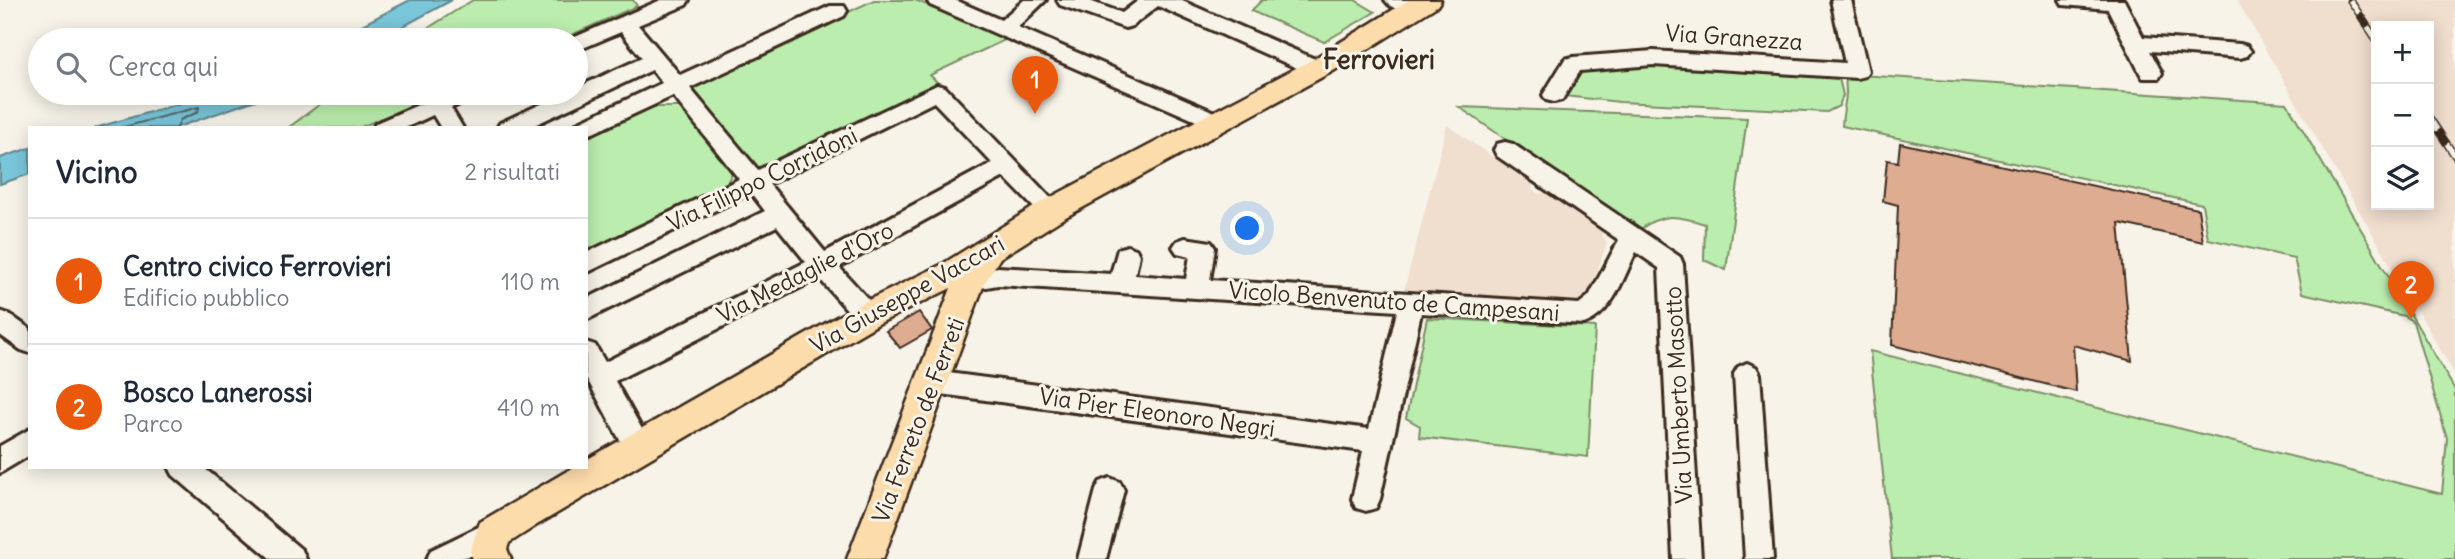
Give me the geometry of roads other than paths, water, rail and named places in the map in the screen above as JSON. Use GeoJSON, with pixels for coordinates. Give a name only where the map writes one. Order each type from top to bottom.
{"type":"FeatureCollection","features":[{"type":"Feature","properties":{"kind":"main road","name":"Via Giuseppe Vaccari"},"geometry":{"type":"LineString","coordinates":[[990,250],[1051,211],[1321,66],[1412,3]]}},
{"type":"Feature","properties":{"kind":"main road","name":"Via Ferreto de Ferreti"},"geometry":{"type":"LineString","coordinates":[[865,559],[933,382],[960,277],[990,250]]}},
{"type":"Feature","properties":{"kind":"main road","name":"Via Giuseppe Vaccari"},"geometry":{"type":"LineString","coordinates":[[493,546],[638,447],[867,315],[960,277]]}},
{"type":"Feature","properties":{"kind":"street"},"geometry":{"type":"LineString","coordinates":[[588,39],[678,0]]}},
{"type":"Feature","properties":{"kind":"street"},"geometry":{"type":"LineString","coordinates":[[937,0],[1218,122]]}},
{"type":"Feature","properties":{"kind":"street"},"geometry":{"type":"LineString","coordinates":[[1004,29],[1036,0]]}},
{"type":"Feature","properties":{"kind":"street"},"geometry":{"type":"LineString","coordinates":[[1067,0],[1125,21],[1152,0]]}},
{"type":"Feature","properties":{"kind":"street"},"geometry":{"type":"LineString","coordinates":[[1162,0],[1321,66]]}},
{"type":"Feature","properties":{"kind":"street","name":"Via Granezza"},"geometry":{"type":"LineString","coordinates":[[1553,95],[1573,64],[1653,58],[1857,71],[1841,0]]}},
{"type":"Feature","properties":{"kind":"street"},"geometry":{"type":"LineString","coordinates":[[2070,0],[2114,2],[2151,73]]}},
{"type":"Feature","properties":{"kind":"street"},"geometry":{"type":"LineString","coordinates":[[588,127],[837,11]]}},
{"type":"Feature","properties":{"kind":"street"},"geometry":{"type":"LineString","coordinates":[[625,23],[822,265],[867,315]]}},
{"type":"Feature","properties":{"kind":"street"},"geometry":{"type":"LineString","coordinates":[[2135,43],[2240,51]]}},
{"type":"Feature","properties":{"kind":"street"},"geometry":{"type":"LineString","coordinates":[[588,91],[657,59]]}},
{"type":"Feature","properties":{"kind":"street","name":"Via Filippo Corridoni"},"geometry":{"type":"LineString","coordinates":[[588,263],[937,92],[1007,165]]}},
{"type":"Feature","properties":{"kind":"street"},"geometry":{"type":"LineString","coordinates":[[389,126],[438,105],[451,126]]}},
{"type":"Feature","properties":{"kind":"street"},"geometry":{"type":"LineString","coordinates":[[512,126],[558,105]]}},
{"type":"Feature","properties":{"kind":"street","name":"Via Umberto Masotto"},"geometry":{"type":"LineString","coordinates":[[1505,150],[1671,264],[1687,559]]}},
{"type":"Feature","properties":{"kind":"street"},"geometry":{"type":"LineString","coordinates":[[1007,165],[1051,211]]}},
{"type":"Feature","properties":{"kind":"street","name":"Via Medaglie d'Oro"},"geometry":{"type":"LineString","coordinates":[[601,376],[822,265],[1007,165]]}},
{"type":"Feature","properties":{"kind":"street"},"geometry":{"type":"LineString","coordinates":[[588,309],[780,214]]}},
{"type":"Feature","properties":{"kind":"street","name":"Vicolo Benvenuto de Campesani"},"geometry":{"type":"LineString","coordinates":[[960,277],[998,276],[1584,314],[1598,303],[1632,238]]}},
{"type":"Feature","properties":{"kind":"street","name":"Vicolo Benvenuto de Campesani"},"geometry":{"type":"LineString","coordinates":[[1185,247],[1203,248],[1197,288]]}},
{"type":"Feature","properties":{"kind":"street"},"geometry":{"type":"LineString","coordinates":[[1121,285],[1127,255]]}},
{"type":"Feature","properties":{"kind":"street"},"geometry":{"type":"LineString","coordinates":[[1366,499],[1411,303]]}},
{"type":"Feature","properties":{"kind":"street"},"geometry":{"type":"LineString","coordinates":[[0,321],[28,342]]}},
{"type":"Feature","properties":{"kind":"street"},"geometry":{"type":"LineString","coordinates":[[588,355],[638,447]]}},
{"type":"Feature","properties":{"kind":"street"},"geometry":{"type":"LineString","coordinates":[[1747,374],[1759,559]]}},
{"type":"Feature","properties":{"kind":"street","name":"Via Pier Eleonoro Negri"},"geometry":{"type":"LineString","coordinates":[[933,382],[1380,442]]}},
{"type":"Feature","properties":{"kind":"street"},"geometry":{"type":"LineString","coordinates":[[0,461],[28,441]]}},
{"type":"Feature","properties":{"kind":"street"},"geometry":{"type":"LineString","coordinates":[[185,469],[292,559]]}},
{"type":"Feature","properties":{"kind":"street"},"geometry":{"type":"LineString","coordinates":[[1092,559],[1110,490]]}},
{"type":"Feature","properties":{"kind":"street"},"geometry":{"type":"LineString","coordinates":[[442,559],[493,546]]}},
{"type":"Feature","properties":{"kind":"water"},"geometry":{"type":"Polygon","coordinates":[[[410,0],[452,0],[400,28],[356,28],[410,0]]]}},
{"type":"Feature","properties":{"kind":"water"},"geometry":{"type":"Polygon","coordinates":[[[174,105],[241,105],[181,126],[102,126],[174,105]]]}},
{"type":"Feature","properties":{"kind":"water"},"geometry":{"type":"Polygon","coordinates":[[[28,149],[28,175],[0,184],[0,158],[28,149]]]}},
{"type":"Feature","properties":{"kind":"railway"},"geometry":{"type":"LineString","coordinates":[[2350,0],[2371,32]]}},
{"type":"Feature","properties":{"kind":"railway"},"geometry":{"type":"LineString","coordinates":[[2434,124],[2455,156]]}},
{"type":"Feature","properties":{"kind":"place","name":"Centro civico Ferrovieri"},"geometry":{"type":"Point","coordinates":[1035,114]}},
{"type":"Feature","properties":{"kind":"place","name":"Bosco Lanerossi"},"geometry":{"type":"Point","coordinates":[2411,319]}},
{"type":"Feature","properties":{"kind":"district","name":"Ferrovieri"},"geometry":{"type":"Point","coordinates":[1379,59]}}]}
